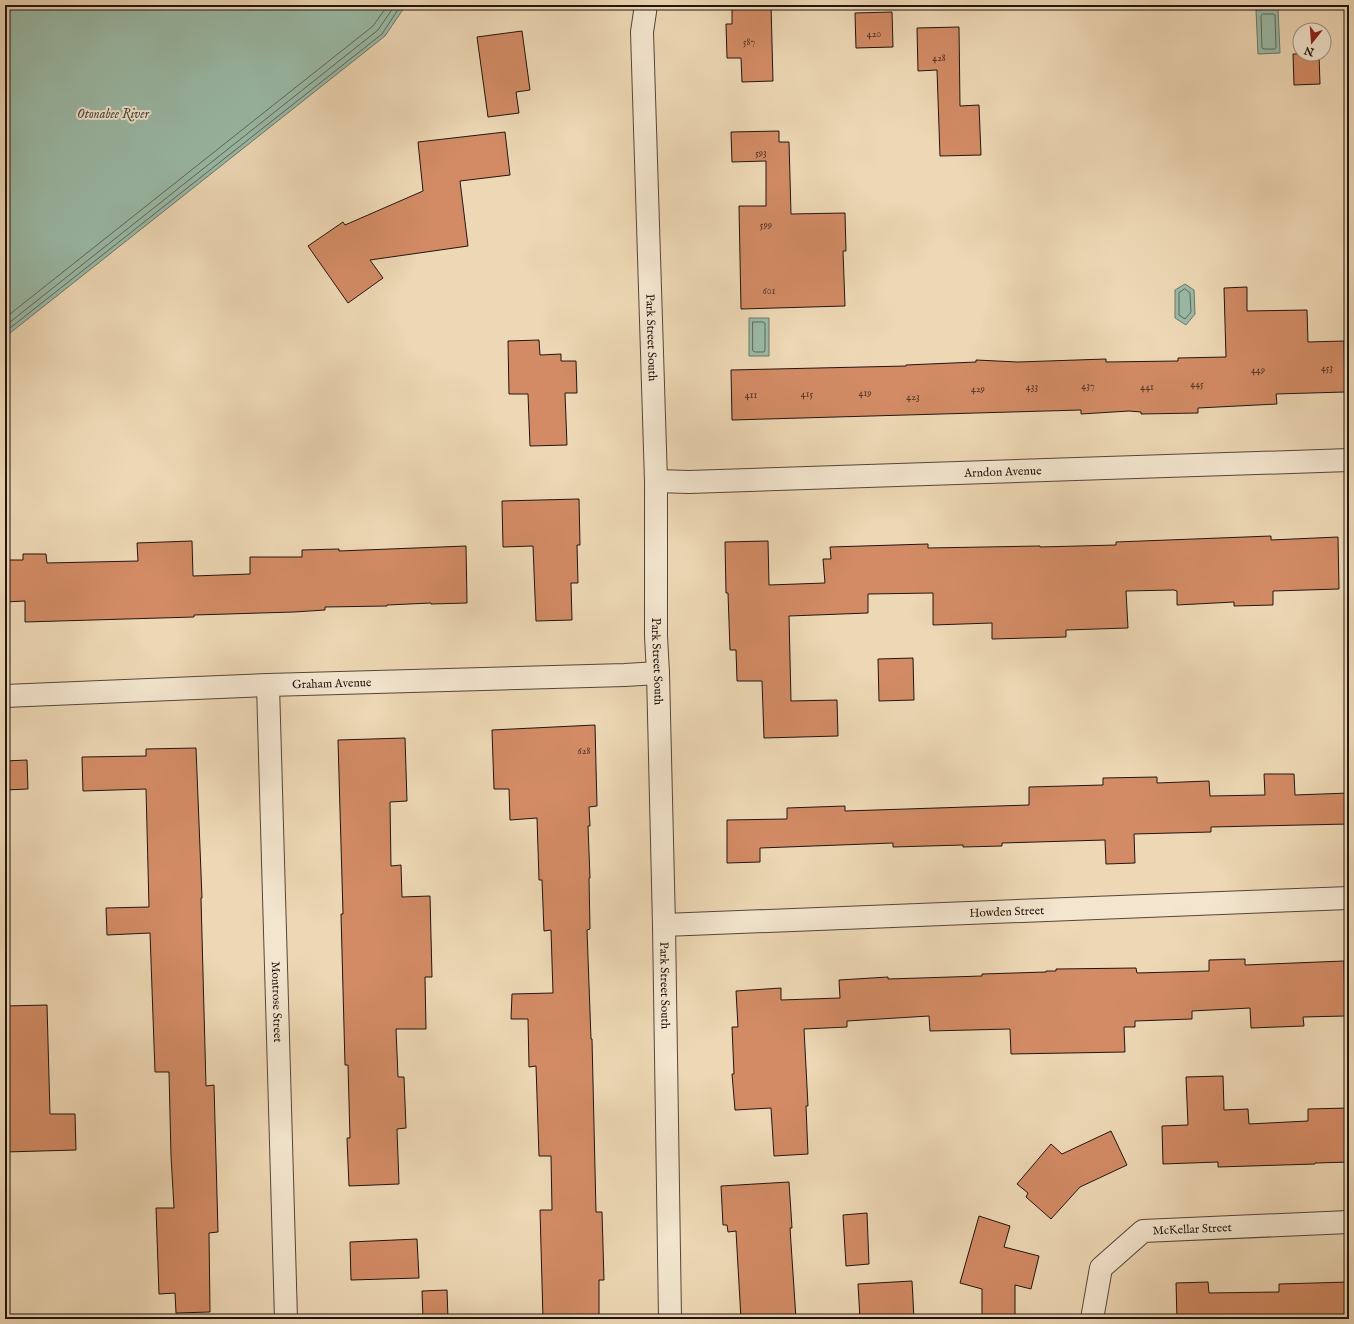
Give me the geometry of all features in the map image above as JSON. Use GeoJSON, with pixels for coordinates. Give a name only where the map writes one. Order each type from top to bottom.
{"type":"FeatureCollection","features":[{"type":"Feature","properties":{"kind":"street","name":"Park Street South"},"geometry":{"type":"LineString","coordinates":[[646,5],[642,32],[656,481],[656,636],[664,925],[670,1319]]}},
{"type":"Feature","properties":{"kind":"street","name":"Arndon Avenue"},"geometry":{"type":"LineString","coordinates":[[656,481],[689,482],[1349,460]]}},
{"type":"Feature","properties":{"kind":"street","name":"Graham Avenue"},"geometry":{"type":"LineString","coordinates":[[5,696],[268,685],[658,673]]}},
{"type":"Feature","properties":{"kind":"street","name":"Montrose Street"},"geometry":{"type":"LineString","coordinates":[[268,685],[286,1319]]}},
{"type":"Feature","properties":{"kind":"street","name":"Howden Street"},"geometry":{"type":"LineString","coordinates":[[664,925],[1349,898]]}},
{"type":"Feature","properties":{"kind":"street","name":"McKellar Street"},"geometry":{"type":"LineString","coordinates":[[1092,1319],[1101,1268],[1143,1231],[1349,1222]]}},
{"type":"Feature","properties":{"kind":"water","name":"Otonabee River"},"geometry":{"type":"Polygon","coordinates":[[[5,5],[406,5],[385,36],[5,337],[5,5]]]}},
{"type":"Feature","properties":{"kind":"water"},"geometry":{"type":"Polygon","coordinates":[[[1278,9],[1280,53],[1258,54],[1256,10],[1278,9]]]}},
{"type":"Feature","properties":{"kind":"water"},"geometry":{"type":"Polygon","coordinates":[[[1185,284],[1194,290],[1195,314],[1186,325],[1175,318],[1175,290],[1185,284]]]}},
{"type":"Feature","properties":{"kind":"water"},"geometry":{"type":"Polygon","coordinates":[[[749,318],[769,318],[769,356],[749,356],[749,318]]]}},
{"type":"Feature","properties":{"kind":"building"},"geometry":{"type":"Polygon","coordinates":[[[732,5],[771,5],[773,81],[742,82],[741,58],[727,58],[726,24],[732,24],[732,5]]]}},
{"type":"Feature","properties":{"kind":"building"},"geometry":{"type":"Polygon","coordinates":[[[892,12],[893,47],[856,48],[855,13],[892,12]]]}},
{"type":"Feature","properties":{"kind":"building"},"geometry":{"type":"Polygon","coordinates":[[[959,27],[960,106],[979,105],[981,155],[940,156],[937,70],[918,71],[917,28],[959,27]]]}},
{"type":"Feature","properties":{"kind":"building"},"geometry":{"type":"Polygon","coordinates":[[[522,31],[530,90],[516,92],[519,113],[488,117],[477,37],[522,31]]]}},
{"type":"Feature","properties":{"kind":"building"},"geometry":{"type":"Polygon","coordinates":[[[1293,62],[1319,62],[1320,84],[1294,85],[1293,62]]]}},
{"type":"Feature","properties":{"kind":"building"},"geometry":{"type":"Polygon","coordinates":[[[779,131],[779,142],[789,142],[791,214],[845,213],[846,251],[843,251],[845,306],[741,309],[739,206],[766,206],[766,161],[732,162],[731,132],[779,131]]]}},
{"type":"Feature","properties":{"kind":"building"},"geometry":{"type":"Polygon","coordinates":[[[505,132],[510,175],[460,181],[468,246],[370,260],[383,278],[348,303],[308,246],[343,222],[345,225],[423,191],[418,142],[505,132]]]}},
{"type":"Feature","properties":{"kind":"building"},"geometry":{"type":"Polygon","coordinates":[[[1247,287],[1247,311],[1307,310],[1308,342],[1344,341],[1345,392],[1276,394],[1277,404],[1198,408],[1198,413],[1141,414],[1141,412],[1129,411],[1081,414],[1081,410],[732,420],[731,370],[906,366],[976,362],[976,360],[1018,362],[1106,359],[1106,362],[1178,361],[1178,358],[1226,357],[1224,288],[1247,287]]]}},
{"type":"Feature","properties":{"kind":"building"},"geometry":{"type":"Polygon","coordinates":[[[539,340],[540,355],[561,354],[561,361],[576,361],[577,393],[565,393],[567,445],[530,446],[528,394],[509,394],[508,341],[539,340]]]}},
{"type":"Feature","properties":{"kind":"building"},"geometry":{"type":"Polygon","coordinates":[[[579,499],[580,545],[577,545],[578,583],[571,583],[572,620],[536,621],[533,546],[503,547],[502,501],[579,499]]]}},
{"type":"Feature","properties":{"kind":"building"},"geometry":{"type":"Polygon","coordinates":[[[1271,536],[1271,540],[1338,537],[1339,589],[1273,591],[1273,605],[1234,606],[1234,602],[1177,605],[1177,591],[1174,590],[1126,591],[1128,628],[1066,630],[1066,637],[992,639],[992,623],[933,625],[933,593],[868,594],[868,613],[789,616],[791,701],[837,700],[838,736],[764,738],[762,681],[737,681],[736,650],[730,650],[728,593],[726,593],[725,542],[768,541],[769,585],[825,583],[823,559],[831,559],[830,547],[928,544],[928,548],[1040,547],[1116,545],[1116,542],[1271,536]]]}},
{"type":"Feature","properties":{"kind":"building"},"geometry":{"type":"Polygon","coordinates":[[[192,541],[193,576],[250,574],[250,557],[302,557],[302,550],[339,549],[339,551],[466,546],[467,603],[325,607],[325,610],[194,615],[194,617],[25,622],[25,601],[5,602],[5,560],[23,560],[23,554],[46,554],[47,563],[138,561],[137,543],[192,541]]]}},
{"type":"Feature","properties":{"kind":"building"},"geometry":{"type":"Polygon","coordinates":[[[913,658],[914,700],[879,701],[878,659],[913,658]]]}},
{"type":"Feature","properties":{"kind":"building"},"geometry":{"type":"Polygon","coordinates":[[[595,725],[597,806],[589,807],[590,929],[587,930],[592,1039],[596,1212],[602,1212],[604,1280],[599,1280],[599,1319],[543,1319],[540,1210],[552,1210],[551,1156],[539,1156],[536,1066],[529,1067],[528,1019],[511,1019],[512,994],[553,993],[551,930],[544,931],[542,880],[539,880],[537,818],[510,820],[509,789],[494,789],[492,730],[595,725]]]}},
{"type":"Feature","properties":{"kind":"building"},"geometry":{"type":"Polygon","coordinates":[[[405,738],[407,801],[390,802],[391,866],[401,865],[402,897],[430,896],[432,977],[425,977],[426,1029],[396,1029],[398,1077],[404,1077],[406,1128],[397,1129],[399,1184],[349,1186],[347,1138],[350,1138],[348,1065],[345,1065],[341,914],[343,914],[338,740],[405,738]]]}},
{"type":"Feature","properties":{"kind":"building"},"geometry":{"type":"Polygon","coordinates":[[[196,748],[202,898],[206,1086],[214,1085],[218,1232],[209,1233],[210,1312],[176,1313],[175,1293],[159,1294],[156,1208],[174,1208],[169,1072],[155,1072],[150,933],[107,935],[106,908],[149,907],[146,789],[83,791],[82,757],[146,756],[146,749],[196,748]]]}},
{"type":"Feature","properties":{"kind":"building"},"geometry":{"type":"Polygon","coordinates":[[[27,760],[28,789],[5,790],[5,761],[27,760]]]}},
{"type":"Feature","properties":{"kind":"building"},"geometry":{"type":"Polygon","coordinates":[[[1264,774],[1294,774],[1295,795],[1349,793],[1349,824],[1211,827],[1211,832],[1134,834],[1135,863],[1106,864],[1105,840],[1002,843],[1002,846],[963,847],[963,845],[893,847],[893,843],[760,848],[760,862],[727,863],[727,820],[787,819],[787,808],[845,806],[845,811],[1029,805],[1029,787],[1103,785],[1103,778],[1157,777],[1157,783],[1209,781],[1210,796],[1265,795],[1264,774]]]}},
{"type":"Feature","properties":{"kind":"building"},"geometry":{"type":"Polygon","coordinates":[[[1245,959],[1245,965],[1344,961],[1345,1016],[1303,1017],[1304,1026],[1251,1028],[1250,1008],[1192,1011],[1192,1019],[1135,1021],[1135,1027],[1124,1027],[1125,1052],[1011,1054],[1010,1029],[930,1031],[929,1016],[847,1021],[847,1027],[804,1029],[808,1106],[806,1106],[808,1154],[774,1156],[771,1108],[735,1110],[732,1074],[734,1074],[732,1027],[738,1027],[736,991],[781,988],[781,1000],[840,998],[839,980],[888,977],[888,979],[982,976],[982,974],[1046,972],[1056,971],[1056,969],[1136,968],[1137,973],[1209,971],[1209,960],[1245,959]]]}},
{"type":"Feature","properties":{"kind":"building"},"geometry":{"type":"Polygon","coordinates":[[[47,1005],[50,1114],[75,1114],[76,1150],[5,1152],[5,1006],[47,1005]]]}},
{"type":"Feature","properties":{"kind":"building"},"geometry":{"type":"Polygon","coordinates":[[[1223,1076],[1224,1110],[1248,1109],[1249,1124],[1308,1121],[1308,1109],[1349,1108],[1349,1162],[1218,1167],[1218,1162],[1163,1164],[1162,1126],[1188,1125],[1186,1077],[1223,1076]]]}},
{"type":"Feature","properties":{"kind":"building"},"geometry":{"type":"Polygon","coordinates":[[[1111,1131],[1127,1165],[1080,1187],[1051,1219],[1026,1197],[1028,1193],[1017,1184],[1051,1144],[1062,1154],[1111,1131]]]}},
{"type":"Feature","properties":{"kind":"building"},"geometry":{"type":"Polygon","coordinates":[[[789,1182],[792,1228],[790,1228],[796,1319],[741,1319],[736,1231],[728,1232],[727,1225],[723,1225],[721,1186],[789,1182]]]}},
{"type":"Feature","properties":{"kind":"building"},"geometry":{"type":"Polygon","coordinates":[[[867,1213],[869,1264],[846,1266],[843,1215],[867,1213]]]}},
{"type":"Feature","properties":{"kind":"building"},"geometry":{"type":"Polygon","coordinates":[[[979,1216],[1010,1226],[1004,1247],[1039,1256],[1031,1289],[1015,1285],[1015,1319],[982,1319],[982,1289],[960,1283],[979,1216]]]}},
{"type":"Feature","properties":{"kind":"building"},"geometry":{"type":"Polygon","coordinates":[[[417,1239],[419,1278],[351,1280],[350,1242],[417,1239]]]}},
{"type":"Feature","properties":{"kind":"building"},"geometry":{"type":"Polygon","coordinates":[[[912,1281],[914,1319],[860,1319],[858,1284],[912,1281]]]}},
{"type":"Feature","properties":{"kind":"building"},"geometry":{"type":"Polygon","coordinates":[[[1208,1282],[1209,1293],[1279,1292],[1279,1284],[1349,1282],[1349,1319],[1177,1319],[1176,1283],[1208,1282]]]}},
{"type":"Feature","properties":{"kind":"building"},"geometry":{"type":"Polygon","coordinates":[[[447,1290],[448,1319],[423,1319],[422,1291],[447,1290]]]}}]}
